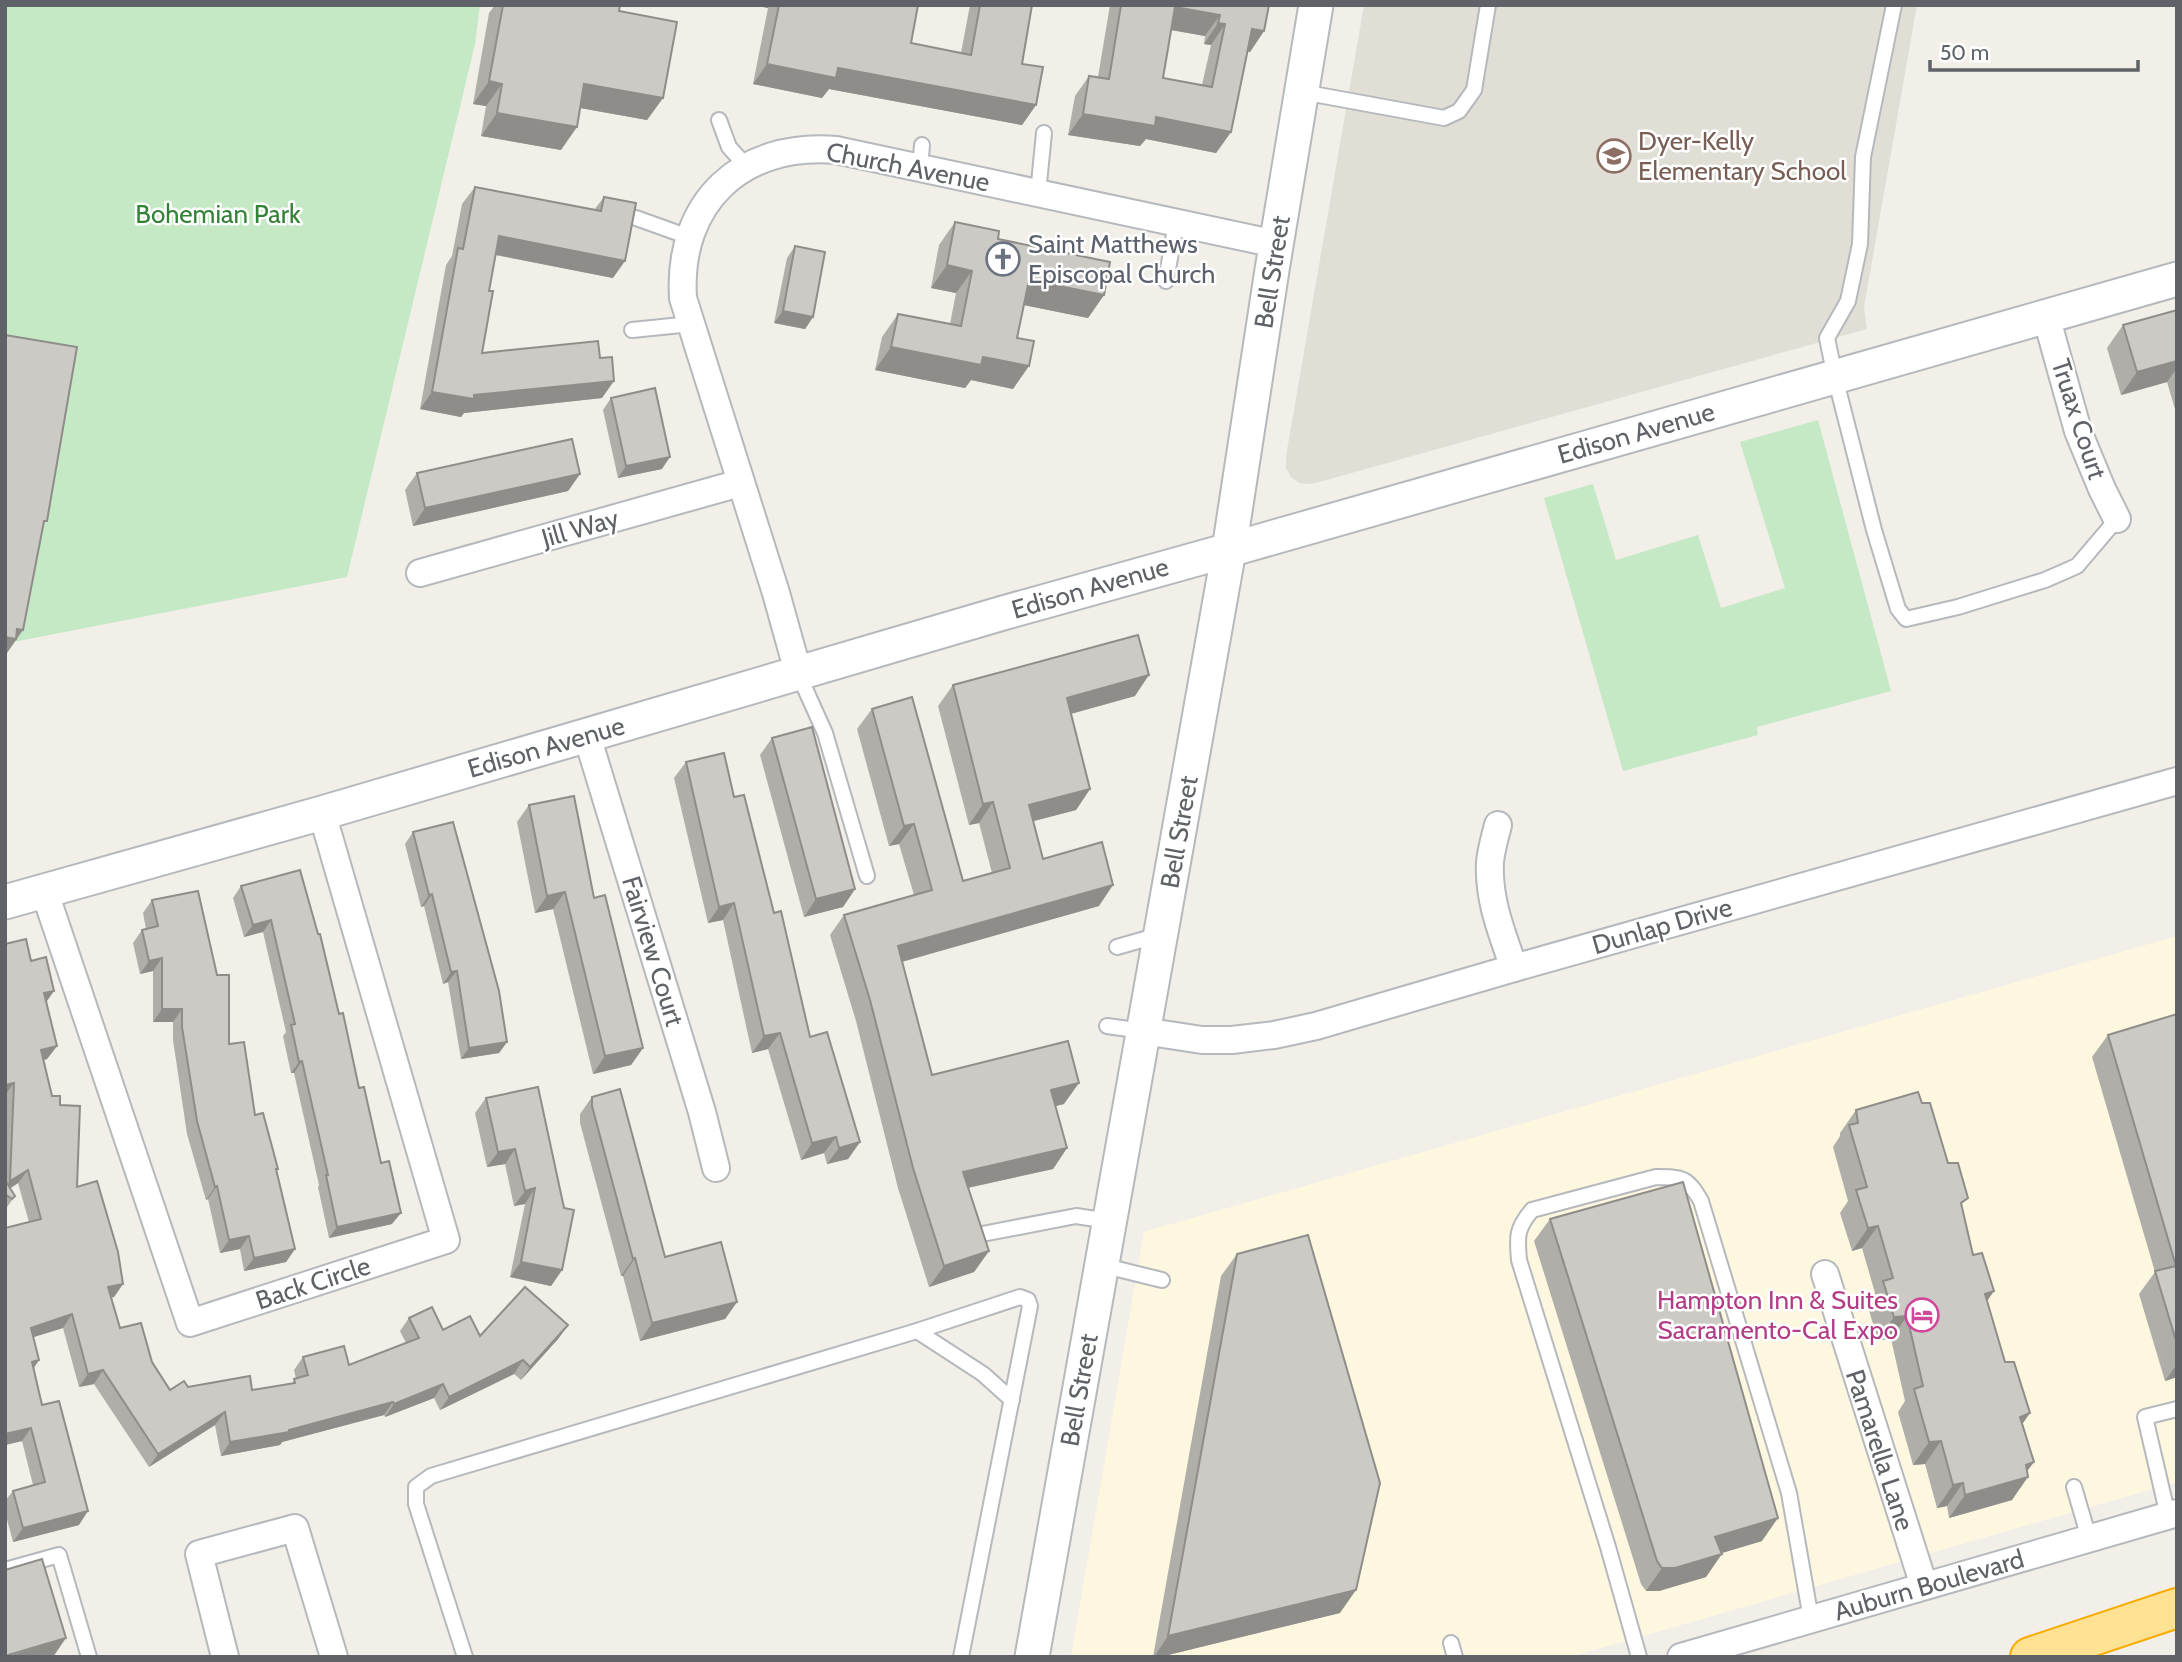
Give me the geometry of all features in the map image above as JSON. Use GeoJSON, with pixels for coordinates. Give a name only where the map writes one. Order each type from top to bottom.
{"type":"FeatureCollection","features":[{"type":"Feature","properties":{"kind":"highway"},"geometry":{"type":"LineString","coordinates":[[2030,1657],[2177,1608]]}},
{"type":"Feature","properties":{"kind":"street","name":"Bell Street"},"geometry":{"type":"LineString","coordinates":[[1032,1657],[1229,550],[1316,5]]}},
{"type":"Feature","properties":{"kind":"street","name":"Church Avenue"},"geometry":{"type":"LineString","coordinates":[[797,672],[776,593],[683,298],[682,277],[689,237],[708,200],[722,185],[747,167],[775,154],[795,149],[815,148],[921,156],[1038,193],[1276,244]]}},
{"type":"Feature","properties":{"kind":"street","name":"Edison Avenue"},"geometry":{"type":"LineString","coordinates":[[5,902],[322,813],[797,672],[2177,279]]}},
{"type":"Feature","properties":{"kind":"street","name":"Truax Court"},"geometry":{"type":"LineString","coordinates":[[2046,316],[2078,431],[2117,519]]}},
{"type":"Feature","properties":{"kind":"street","name":"Jill Way"},"geometry":{"type":"LineString","coordinates":[[420,573],[740,483]]}},
{"type":"Feature","properties":{"kind":"street","name":"Fairview Court"},"geometry":{"type":"LineString","coordinates":[[587,736],[702,1112],[716,1168]]}},
{"type":"Feature","properties":{"kind":"street","name":"Dunlap Drive"},"geometry":{"type":"LineString","coordinates":[[1143,1031],[1202,1040],[1232,1040],[1316,1026],[2177,781]]}},
{"type":"Feature","properties":{"kind":"street","name":"Back Circle"},"geometry":{"type":"LineString","coordinates":[[44,890],[190,1322],[446,1240],[322,813]]}},
{"type":"Feature","properties":{"kind":"street"},"geometry":{"type":"LineString","coordinates":[[1498,825],[1490,859],[1490,886],[1494,911],[1514,968]]}},
{"type":"Feature","properties":{"kind":"street","name":"Pamarella Lane"},"geometry":{"type":"LineString","coordinates":[[1825,1274],[1924,1586]]}},
{"type":"Feature","properties":{"kind":"street","name":"Auburn Boulevard"},"geometry":{"type":"LineString","coordinates":[[1681,1657],[2172,1514]]}},
{"type":"Feature","properties":{"kind":"street"},"geometry":{"type":"LineString","coordinates":[[225,1657],[199,1554],[295,1528],[334,1657]]}},
{"type":"Feature","properties":{"kind":"lane"},"geometry":{"type":"LineString","coordinates":[[1301,92],[1444,118],[1459,111],[1474,90],[1488,5]]}},
{"type":"Feature","properties":{"kind":"lane"},"geometry":{"type":"LineString","coordinates":[[1894,5],[1863,157],[1860,244],[1849,301],[1827,338],[1835,377],[1898,609],[1906,619],[1958,607],[2033,584],[2077,566],[2117,519]]}},
{"type":"Feature","properties":{"kind":"lane"},"geometry":{"type":"LineString","coordinates":[[719,120],[729,147],[747,167]]}},
{"type":"Feature","properties":{"kind":"lane"},"geometry":{"type":"LineString","coordinates":[[1038,193],[1044,133]]}},
{"type":"Feature","properties":{"kind":"lane"},"geometry":{"type":"LineString","coordinates":[[636,218],[689,237]]}},
{"type":"Feature","properties":{"kind":"lane"},"geometry":{"type":"LineString","coordinates":[[1166,281],[1176,223]]}},
{"type":"Feature","properties":{"kind":"lane"},"geometry":{"type":"LineString","coordinates":[[632,330],[691,324]]}},
{"type":"Feature","properties":{"kind":"lane"},"geometry":{"type":"LineString","coordinates":[[797,672],[825,733],[867,876]]}},
{"type":"Feature","properties":{"kind":"lane"},"geometry":{"type":"LineString","coordinates":[[1117,947],[1161,934]]}},
{"type":"Feature","properties":{"kind":"lane"},"geometry":{"type":"LineString","coordinates":[[1107,1026],[1143,1031]]}},
{"type":"Feature","properties":{"kind":"lane"},"geometry":{"type":"LineString","coordinates":[[1639,1657],[1608,1547],[1519,1260],[1517,1243],[1521,1224],[1532,1210],[1656,1177],[1677,1177],[1691,1184],[1701,1201],[1789,1493],[1811,1619]]}},
{"type":"Feature","properties":{"kind":"lane"},"geometry":{"type":"LineString","coordinates":[[972,1236],[1076,1216],[1109,1220]]}},
{"type":"Feature","properties":{"kind":"lane"},"geometry":{"type":"LineString","coordinates":[[1101,1265],[1162,1280]]}},
{"type":"Feature","properties":{"kind":"lane"},"geometry":{"type":"LineString","coordinates":[[466,1657],[416,1504],[416,1487],[431,1476],[917,1331],[1020,1297],[1028,1300],[1030,1306],[961,1657]]}},
{"type":"Feature","properties":{"kind":"lane"},"geometry":{"type":"LineString","coordinates":[[917,1331],[983,1374],[1012,1400]]}},
{"type":"Feature","properties":{"kind":"lane"},"geometry":{"type":"LineString","coordinates":[[2172,1514],[2146,1417],[2177,1409]]}},
{"type":"Feature","properties":{"kind":"lane"},"geometry":{"type":"LineString","coordinates":[[2074,1487],[2089,1538]]}},
{"type":"Feature","properties":{"kind":"lane"},"geometry":{"type":"LineString","coordinates":[[5,1570],[59,1555],[89,1657]]}},
{"type":"Feature","properties":{"kind":"shaded area","name":"Dyer-Kelly Elementary School"},"geometry":{"type":"Polygon","coordinates":[[[1364,5],[1917,5],[1864,307],[1867,329],[1323,481],[1299,483],[1291,477],[1286,468],[1286,456],[1364,5]]]}},
{"type":"Feature","properties":{"kind":"shaded area"},"geometry":{"type":"Polygon","coordinates":[[[2177,936],[2177,1482],[1570,1657],[1071,1657],[1144,1232],[2177,936]]]}},
{"type":"Feature","properties":{"kind":"green space","name":"Bohemian Park"},"geometry":{"type":"Polygon","coordinates":[[[5,5],[480,5],[475,44],[347,577],[13,642],[5,345],[5,5]]]}},
{"type":"Feature","properties":{"kind":"green space"},"geometry":{"type":"Polygon","coordinates":[[[1818,420],[1891,691],[1757,727],[1758,735],[1623,771],[1544,498],[1593,484],[1616,560],[1698,535],[1721,608],[1785,588],[1740,442],[1818,420]]]}},
{"type":"Feature","properties":{"kind":"building"},"geometry":{"type":"Polygon","coordinates":[[[503,5],[620,5],[619,11],[677,22],[663,98],[584,84],[577,127],[497,113],[502,84],[489,81],[503,5]]]}},
{"type":"Feature","properties":{"kind":"building"},"geometry":{"type":"Polygon","coordinates":[[[779,5],[918,5],[911,43],[971,55],[980,5],[1032,5],[1022,64],[1043,67],[1036,105],[838,68],[836,78],[767,64],[779,5]]]}},
{"type":"Feature","properties":{"kind":"building"},"geometry":{"type":"Polygon","coordinates":[[[1121,5],[1269,5],[1264,31],[1252,29],[1231,132],[1156,117],[1155,126],[1083,114],[1089,76],[1109,79],[1121,5]],[[1175,7],[1163,78],[1212,87],[1225,24],[1218,23],[1220,15],[1175,7]]]}},
{"type":"Feature","properties":{"kind":"building"},"geometry":{"type":"Polygon","coordinates":[[[475,187],[601,211],[604,197],[636,203],[625,261],[499,236],[489,291],[493,291],[482,353],[598,341],[600,358],[612,357],[614,381],[474,395],[474,399],[432,392],[458,248],[463,249],[475,187]]]}},
{"type":"Feature","properties":{"kind":"building"},"geometry":{"type":"Polygon","coordinates":[[[955,222],[999,231],[998,239],[1110,262],[1104,295],[1029,280],[1017,338],[1034,341],[1029,366],[983,357],[981,365],[891,347],[898,314],[961,326],[972,271],[947,265],[955,222]]]}},
{"type":"Feature","properties":{"kind":"building"},"geometry":{"type":"Polygon","coordinates":[[[795,246],[825,252],[813,317],[783,311],[795,246]]]}},
{"type":"Feature","properties":{"kind":"building"},"geometry":{"type":"Polygon","coordinates":[[[2177,310],[2177,361],[2137,372],[2123,325],[2177,310]]]}},
{"type":"Feature","properties":{"kind":"building"},"geometry":{"type":"Polygon","coordinates":[[[5,335],[77,347],[47,521],[44,521],[23,630],[17,629],[16,639],[5,637],[5,335]]]}},
{"type":"Feature","properties":{"kind":"building"},"geometry":{"type":"Polygon","coordinates":[[[655,388],[670,457],[626,466],[611,398],[655,388]]]}},
{"type":"Feature","properties":{"kind":"building"},"geometry":{"type":"Polygon","coordinates":[[[572,439],[580,474],[425,508],[417,473],[572,439]]]}},
{"type":"Feature","properties":{"kind":"building"},"geometry":{"type":"Polygon","coordinates":[[[1138,635],[1149,675],[1067,698],[1090,789],[1029,805],[1043,859],[1102,842],[1113,885],[898,946],[932,1075],[1068,1041],[1079,1083],[1051,1090],[1067,1148],[963,1172],[989,1251],[944,1266],[913,1168],[870,1000],[844,915],[932,890],[914,824],[904,826],[872,709],[912,697],[963,881],[1010,868],[993,802],[983,804],[953,685],[1138,635]]]}},
{"type":"Feature","properties":{"kind":"building"},"geometry":{"type":"Polygon","coordinates":[[[812,727],[855,889],[816,899],[772,738],[812,727]]]}},
{"type":"Feature","properties":{"kind":"building"},"geometry":{"type":"Polygon","coordinates":[[[724,753],[734,797],[744,795],[774,913],[781,911],[810,1037],[827,1032],[860,1142],[839,1148],[836,1137],[812,1143],[780,1033],[764,1036],[734,903],[719,907],[686,762],[724,753]]]}},
{"type":"Feature","properties":{"kind":"building"},"geometry":{"type":"Polygon","coordinates":[[[574,796],[594,898],[605,895],[643,1048],[605,1056],[565,892],[547,896],[529,805],[574,796]]]}},
{"type":"Feature","properties":{"kind":"building"},"geometry":{"type":"Polygon","coordinates":[[[453,822],[499,991],[507,1042],[469,1048],[457,971],[451,972],[413,832],[453,822]]]}},
{"type":"Feature","properties":{"kind":"building"},"geometry":{"type":"Polygon","coordinates":[[[300,870],[320,934],[339,1014],[343,1013],[359,1088],[364,1087],[381,1163],[389,1161],[401,1213],[337,1227],[328,1175],[291,1025],[295,1024],[271,920],[253,925],[241,886],[300,870]]]}},
{"type":"Feature","properties":{"kind":"building"},"geometry":{"type":"Polygon","coordinates":[[[198,891],[217,975],[229,975],[229,1044],[244,1042],[255,1115],[263,1113],[295,1249],[254,1258],[249,1236],[229,1240],[217,1186],[215,1187],[197,1121],[182,1027],[182,1009],[162,1009],[162,958],[149,961],[142,930],[158,926],[152,900],[198,891]]]}},
{"type":"Feature","properties":{"kind":"building"},"geometry":{"type":"Polygon","coordinates":[[[26,939],[31,961],[46,957],[54,991],[44,993],[57,1046],[41,1050],[52,1096],[60,1096],[60,1105],[80,1106],[77,1187],[97,1181],[118,1252],[123,1284],[108,1287],[120,1328],[141,1323],[152,1362],[170,1390],[184,1381],[188,1387],[250,1376],[252,1390],[295,1383],[294,1379],[308,1375],[303,1357],[344,1346],[349,1365],[419,1338],[409,1318],[432,1307],[443,1330],[470,1316],[480,1336],[525,1287],[568,1325],[530,1367],[523,1360],[449,1397],[443,1384],[394,1404],[393,1402],[289,1432],[230,1442],[225,1412],[158,1454],[103,1370],[88,1374],[72,1314],[31,1328],[39,1360],[32,1362],[42,1405],[59,1401],[88,1511],[23,1528],[13,1491],[45,1482],[31,1428],[5,1434],[5,1228],[41,1219],[28,1170],[10,1181],[14,1083],[5,1085],[5,944],[26,939]]]}},
{"type":"Feature","properties":{"kind":"building"},"geometry":{"type":"Polygon","coordinates":[[[2177,1014],[2177,1344],[2155,1271],[2176,1266],[2108,1035],[2177,1014]]]}},
{"type":"Feature","properties":{"kind":"building"},"geometry":{"type":"Polygon","coordinates":[[[538,1087],[564,1208],[574,1210],[562,1270],[521,1262],[535,1188],[525,1191],[515,1149],[498,1152],[486,1098],[538,1087]]]}},
{"type":"Feature","properties":{"kind":"building"},"geometry":{"type":"Polygon","coordinates":[[[620,1089],[665,1257],[721,1242],[737,1302],[652,1323],[592,1106],[592,1097],[620,1089]]]}},
{"type":"Feature","properties":{"kind":"building","name":"Hampton Inn & Suites Sacramento-Cal Expo"},"geometry":{"type":"Polygon","coordinates":[[[1918,1092],[1922,1103],[1930,1103],[1948,1163],[1958,1163],[1968,1198],[1961,1203],[1973,1255],[1982,1253],[1994,1291],[1985,1294],[2005,1362],[2014,1362],[2030,1413],[2020,1417],[2034,1462],[2026,1465],[2028,1477],[1965,1495],[1963,1483],[1953,1485],[1941,1441],[1929,1442],[1914,1389],[1923,1386],[1907,1316],[1894,1317],[1883,1281],[1893,1278],[1878,1226],[1868,1228],[1856,1190],[1867,1187],[1849,1125],[1858,1123],[1856,1110],[1918,1092]]]}},
{"type":"Feature","properties":{"kind":"building"},"geometry":{"type":"Polygon","coordinates":[[[5,1180],[15,1196],[12,1199],[5,1194],[5,1180]]]}},
{"type":"Feature","properties":{"kind":"building"},"geometry":{"type":"Polygon","coordinates":[[[1683,1182],[1778,1518],[1715,1537],[1722,1554],[1675,1568],[1662,1568],[1657,1561],[1550,1219],[1683,1182]]]}},
{"type":"Feature","properties":{"kind":"building"},"geometry":{"type":"Polygon","coordinates":[[[1308,1235],[1380,1483],[1356,1590],[1168,1636],[1237,1254],[1308,1235]]]}},
{"type":"Feature","properties":{"kind":"building"},"geometry":{"type":"Polygon","coordinates":[[[42,1559],[66,1638],[5,1656],[5,1570],[42,1559]]]}},
{"type":"Feature","properties":{"kind":"place","name":"Dyer-Kelly Elementary School"},"geometry":{"type":"Point","coordinates":[1614,156]}},
{"type":"Feature","properties":{"kind":"place","name":"Saint Matthews Episcopal Church"},"geometry":{"type":"Point","coordinates":[1003,259]}},
{"type":"Feature","properties":{"kind":"place","name":"Hampton Inn & Suites Sacramento-Cal Expo"},"geometry":{"type":"Point","coordinates":[1922,1315]}}]}
